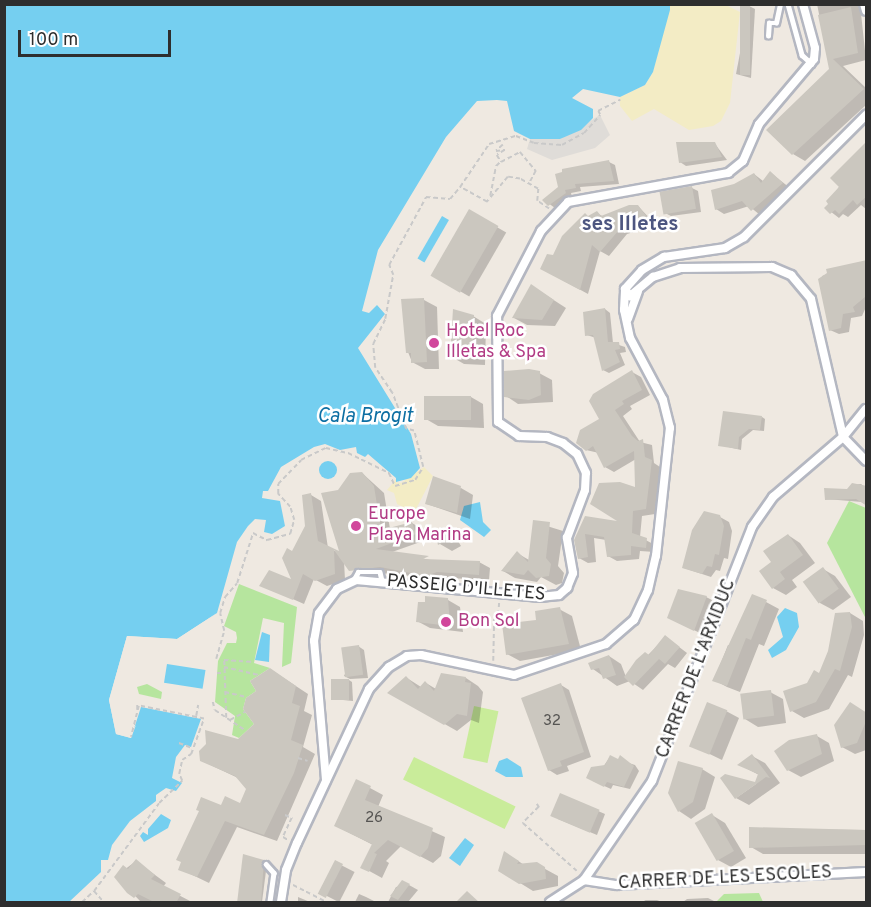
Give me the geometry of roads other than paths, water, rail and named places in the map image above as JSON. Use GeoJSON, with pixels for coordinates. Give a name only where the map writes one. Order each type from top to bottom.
{"type":"FeatureCollection","features":[{"type":"Feature","properties":{"kind":"street"},"geometry":{"type":"LineString","coordinates":[[803,4],[815,48],[812,64]]}},
{"type":"Feature","properties":{"kind":"street"},"geometry":{"type":"LineString","coordinates":[[864,4],[867,11]]}},
{"type":"Feature","properties":{"kind":"street","name":"PASSEIG D'ILLETES"},"geometry":{"type":"LineString","coordinates":[[327,780],[315,632],[326,599],[353,581],[382,581],[500,594],[553,597],[567,588],[573,573],[567,538],[586,486],[586,473],[577,454],[556,439],[507,431],[498,422],[495,409],[497,316],[541,231],[555,213],[579,199],[734,170],[750,150],[762,119],[812,64]]}},
{"type":"Feature","properties":{"kind":"street"},"geometry":{"type":"LineString","coordinates":[[867,115],[744,237],[724,248],[682,251],[664,257],[642,270],[625,289],[630,296],[653,277],[680,268],[772,267],[791,275],[811,299],[843,437],[867,461]]}},
{"type":"Feature","properties":{"kind":"street","name":"PASSEIG D'ILLETES"},"geometry":{"type":"LineString","coordinates":[[281,903],[284,880],[372,684],[402,659],[421,656],[492,671],[520,673],[606,644],[634,620],[648,590],[656,556],[670,428],[663,400],[636,351],[628,326],[623,296],[625,289]]}},
{"type":"Feature","properties":{"kind":"street"},"geometry":{"type":"LineString","coordinates":[[628,326],[630,307],[640,289]]}},
{"type":"Feature","properties":{"kind":"street","name":"CARRER DE L'ARXIDUC"},"geometry":{"type":"LineString","coordinates":[[550,903],[585,878],[652,781],[752,527],[773,496],[843,437],[867,409]]}},
{"type":"Feature","properties":{"kind":"street","name":"CARRER DE LES ESCOLES"},"geometry":{"type":"LineString","coordinates":[[585,878],[616,885],[867,872]]}},
{"type":"Feature","properties":{"kind":"lane"},"geometry":{"type":"LineString","coordinates":[[768,36],[769,23],[776,23],[780,4]]}},
{"type":"Feature","properties":{"kind":"lane"},"geometry":{"type":"LineString","coordinates":[[788,4],[802,55],[812,64]]}},
{"type":"Feature","properties":{"kind":"lane"},"geometry":{"type":"LineString","coordinates":[[324,749],[334,755],[341,751]]}},
{"type":"Feature","properties":{"kind":"lane"},"geometry":{"type":"LineString","coordinates":[[266,864],[274,873],[270,903]]}},
{"type":"Feature","properties":{"kind":"water","name":"Cala Brogit"},"geometry":{"type":"Polygon","coordinates":[[[5,5],[670,5],[653,72],[645,85],[620,97],[583,89],[572,98],[593,109],[593,118],[581,130],[560,139],[530,139],[514,131],[507,101],[477,101],[446,137],[378,250],[362,311],[369,313],[377,305],[385,314],[358,348],[411,434],[420,468],[411,478],[396,482],[396,478],[368,454],[365,457],[357,453],[356,447],[340,450],[325,444],[314,447],[281,467],[268,491],[263,491],[262,498],[280,501],[285,526],[272,534],[264,532],[266,520],[255,519],[248,526],[237,542],[217,613],[177,639],[127,636],[109,700],[116,734],[131,738],[141,707],[201,719],[191,747],[185,745],[176,757],[172,778],[182,783],[176,791],[166,788],[156,795],[156,801],[130,821],[112,845],[108,860],[101,860],[101,872],[69,902],[5,902],[5,5]]]}},
{"type":"Feature","properties":{"kind":"water"},"geometry":{"type":"Polygon","coordinates":[[[442,216],[449,220],[424,262],[418,258],[442,216]]]}},
{"type":"Feature","properties":{"kind":"water"},"geometry":{"type":"Polygon","coordinates":[[[328,461],[334,464],[337,470],[334,476],[328,479],[322,476],[319,470],[322,464],[328,461]]]}},
{"type":"Feature","properties":{"kind":"water"},"geometry":{"type":"Polygon","coordinates":[[[480,502],[483,522],[491,530],[484,537],[460,520],[464,506],[480,502]]]}},
{"type":"Feature","properties":{"kind":"water"},"geometry":{"type":"Polygon","coordinates":[[[785,608],[797,613],[799,627],[786,650],[772,658],[768,650],[783,637],[777,617],[785,608]]]}},
{"type":"Feature","properties":{"kind":"water"},"geometry":{"type":"Polygon","coordinates":[[[262,632],[270,635],[269,662],[255,660],[262,632]]]}},
{"type":"Feature","properties":{"kind":"water"},"geometry":{"type":"Polygon","coordinates":[[[167,664],[206,670],[203,689],[164,683],[167,664]]]}},
{"type":"Feature","properties":{"kind":"water"},"geometry":{"type":"Polygon","coordinates":[[[507,758],[521,767],[523,777],[506,777],[495,771],[499,761],[507,758]]]}},
{"type":"Feature","properties":{"kind":"water"},"geometry":{"type":"Polygon","coordinates":[[[161,814],[171,820],[168,828],[144,842],[140,836],[143,832],[148,835],[148,829],[161,814]]]}},
{"type":"Feature","properties":{"kind":"water"},"geometry":{"type":"Polygon","coordinates":[[[465,838],[474,845],[460,866],[449,858],[465,838]]]}},
{"type":"Feature","properties":{"kind":"place","name":"Hotel Roc Illetas & Spa"},"geometry":{"type":"Point","coordinates":[434,343]}},
{"type":"Feature","properties":{"kind":"place","name":"Europe Playa Marina"},"geometry":{"type":"Point","coordinates":[356,526]}},
{"type":"Feature","properties":{"kind":"place","name":"Bon Sol"},"geometry":{"type":"Point","coordinates":[446,622]}},
{"type":"Feature","properties":{"kind":"district","name":"ses Illetes"},"geometry":{"type":"Point","coordinates":[630,225]}}]}
